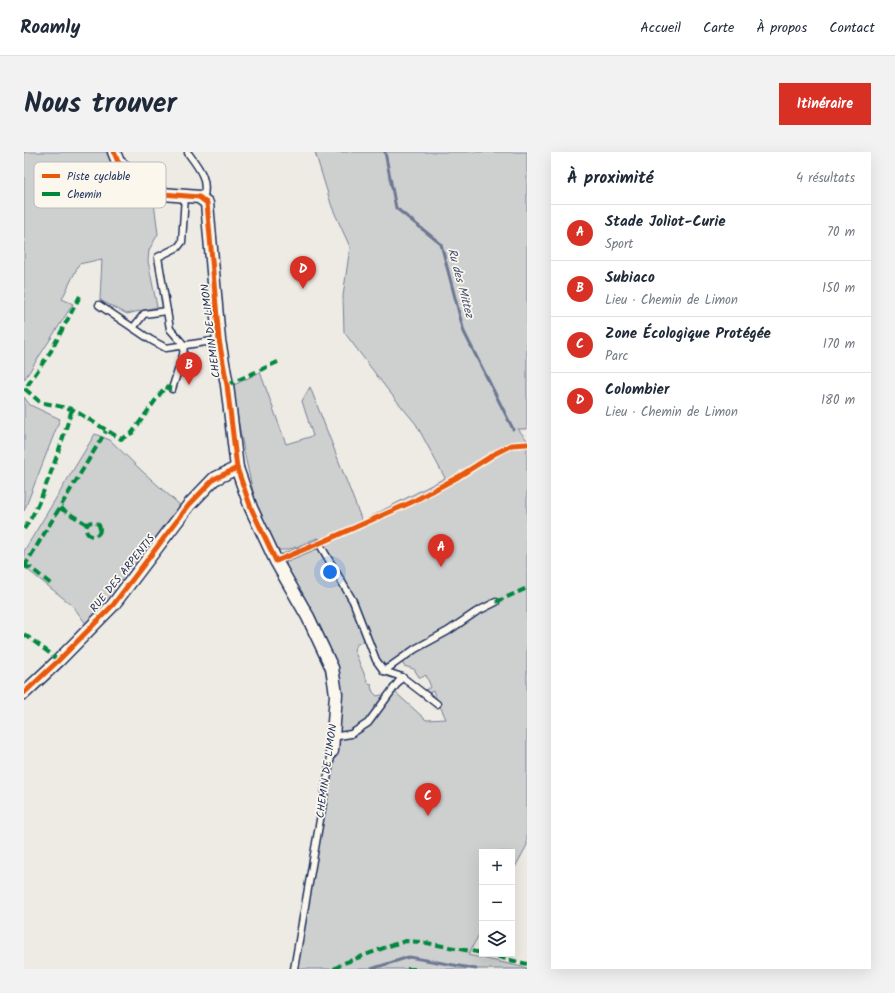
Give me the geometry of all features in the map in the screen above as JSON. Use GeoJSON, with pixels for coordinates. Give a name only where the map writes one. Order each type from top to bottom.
{"type":"FeatureCollection","features":[{"type":"Feature","properties":{"kind":"street"},"geometry":{"type":"LineString","coordinates":[[114,152],[118,162]]}},
{"type":"Feature","properties":{"kind":"street"},"geometry":{"type":"LineString","coordinates":[[166,194],[200,197],[203,200]]}},
{"type":"Feature","properties":{"kind":"street","name":"CHEMIN DE LIMON"},"geometry":{"type":"LineString","coordinates":[[203,200],[206,203],[219,340],[227,386],[237,468],[251,508],[276,561],[308,617],[332,668],[336,694],[332,751]]}},
{"type":"Feature","properties":{"kind":"street","name":"RUE DES ARPENTIS"},"geometry":{"type":"LineString","coordinates":[[24,693],[113,605],[189,505],[214,479],[237,468]]}},
{"type":"Feature","properties":{"kind":"lane"},"geometry":{"type":"LineString","coordinates":[[188,153],[202,173],[206,190],[203,200]]}},
{"type":"Feature","properties":{"kind":"lane"},"geometry":{"type":"LineString","coordinates":[[172,390],[183,355],[184,345],[170,329],[158,257],[178,247],[182,242],[185,196]]}},
{"type":"Feature","properties":{"kind":"lane"},"geometry":{"type":"LineString","coordinates":[[99,305],[151,340],[166,348],[219,340]]}},
{"type":"Feature","properties":{"kind":"lane"},"geometry":{"type":"LineString","coordinates":[[133,328],[144,314],[167,311]]}},
{"type":"Feature","properties":{"kind":"lane"},"geometry":{"type":"LineString","coordinates":[[276,561],[320,543],[353,601],[376,660],[384,671],[402,677],[437,704]]}},
{"type":"Feature","properties":{"kind":"lane"},"geometry":{"type":"LineString","coordinates":[[384,671],[416,649],[448,631],[476,612],[496,602]]}},
{"type":"Feature","properties":{"kind":"lane"},"geometry":{"type":"LineString","coordinates":[[332,736],[351,734],[368,723],[402,677]]}},
{"type":"Feature","properties":{"kind":"lane","name":"CHEMIN DE LIMON"},"geometry":{"type":"LineString","coordinates":[[294,969],[332,751]]}},
{"type":"Feature","properties":{"kind":"shaded area"},"geometry":{"type":"Polygon","coordinates":[[[24,152],[108,152],[118,162],[34,162],[34,208],[155,208],[158,234],[149,250],[148,261],[157,307],[127,314],[100,300],[102,259],[79,264],[62,299],[73,304],[24,380],[24,152]]]}},
{"type":"Feature","properties":{"kind":"shaded area"},"geometry":{"type":"Polygon","coordinates":[[[315,152],[527,152],[527,429],[518,429],[527,440],[527,845],[515,867],[515,849],[479,849],[479,935],[468,955],[527,969],[297,969],[337,740],[358,734],[340,736],[337,731],[339,694],[288,576],[286,560],[318,549],[351,603],[365,640],[356,645],[354,650],[368,683],[372,684],[371,687],[373,692],[377,696],[395,692],[426,720],[446,719],[433,691],[427,694],[425,690],[431,687],[426,675],[419,677],[414,669],[404,666],[402,662],[410,650],[385,665],[382,661],[378,661],[345,582],[335,564],[327,556],[317,538],[284,550],[280,550],[272,543],[264,526],[249,475],[232,386],[260,372],[286,444],[313,436],[302,401],[310,387],[362,521],[445,478],[416,424],[387,389],[344,332],[343,296],[350,247],[332,207],[315,152]]]}},
{"type":"Feature","properties":{"kind":"shaded area"},"geometry":{"type":"Polygon","coordinates":[[[24,397],[30,405],[60,419],[24,511],[24,397]]]}},
{"type":"Feature","properties":{"kind":"shaded area"},"geometry":{"type":"Polygon","coordinates":[[[95,434],[110,440],[182,507],[106,605],[87,625],[72,605],[24,567],[24,551],[95,434]]]}},
{"type":"Feature","properties":{"kind":"waterway","name":"Ru des Mittez"},"geometry":{"type":"LineString","coordinates":[[385,152],[396,208],[441,244],[464,332],[513,429]]}},
{"type":"Feature","properties":{"kind":"waterway"},"geometry":{"type":"LineString","coordinates":[[371,969],[409,957],[476,969]]}},
{"type":"Feature","properties":{"kind":"marked path"},"geometry":{"type":"LineString","coordinates":[[80,296],[51,351],[25,389],[40,402],[72,409],[121,439],[132,433],[165,387],[172,389]]}},
{"type":"Feature","properties":{"kind":"marked path"},"geometry":{"type":"LineString","coordinates":[[227,385],[280,361]]}},
{"type":"Feature","properties":{"kind":"marked path"},"geometry":{"type":"LineString","coordinates":[[24,529],[34,513],[46,485],[72,409]]}},
{"type":"Feature","properties":{"kind":"marked path"},"geometry":{"type":"LineString","coordinates":[[24,567],[106,431]]}},
{"type":"Feature","properties":{"kind":"marked path"},"geometry":{"type":"LineString","coordinates":[[60,508],[88,525]]}},
{"type":"Feature","properties":{"kind":"marked path"},"geometry":{"type":"LineString","coordinates":[[90,522],[96,522],[100,526],[100,529],[100,532],[96,536],[90,536],[86,532],[86,526],[90,522]]}},
{"type":"Feature","properties":{"kind":"marked path"},"geometry":{"type":"LineString","coordinates":[[24,566],[31,568],[51,584]]}},
{"type":"Feature","properties":{"kind":"marked path"},"geometry":{"type":"LineString","coordinates":[[496,602],[527,588]]}},
{"type":"Feature","properties":{"kind":"marked path"},"geometry":{"type":"LineString","coordinates":[[24,634],[58,661]]}},
{"type":"Feature","properties":{"kind":"marked path"},"geometry":{"type":"LineString","coordinates":[[334,969],[344,963],[406,941],[421,942],[479,952]]}},
{"type":"Feature","properties":{"kind":"marked path"},"geometry":{"type":"LineString","coordinates":[[498,957],[527,964]]}},
{"type":"Feature","properties":{"kind":"marked path"},"geometry":{"type":"LineString","coordinates":[[407,969],[419,969]]}},
{"type":"Feature","properties":{"kind":"cycle path"},"geometry":{"type":"LineString","coordinates":[[114,152],[118,162]]}},
{"type":"Feature","properties":{"kind":"cycle path"},"geometry":{"type":"LineString","coordinates":[[166,194],[199,197],[207,203],[219,340],[227,385],[237,468],[251,508],[276,561],[412,502],[512,445],[527,444]]}},
{"type":"Feature","properties":{"kind":"cycle path"},"geometry":{"type":"LineString","coordinates":[[24,693],[113,605],[189,505],[214,479],[237,468]]}},
{"type":"Feature","properties":{"kind":"place","name":"Colombier"},"geometry":{"type":"Point","coordinates":[303,289]}},
{"type":"Feature","properties":{"kind":"place","name":"Subiaco"},"geometry":{"type":"Point","coordinates":[189,385]}},
{"type":"Feature","properties":{"kind":"place","name":"Stade Joliot-Curie"},"geometry":{"type":"Point","coordinates":[441,567]}},
{"type":"Feature","properties":{"kind":"place","name":"Zone Écologique Protégée"},"geometry":{"type":"Point","coordinates":[428,816]}}]}
